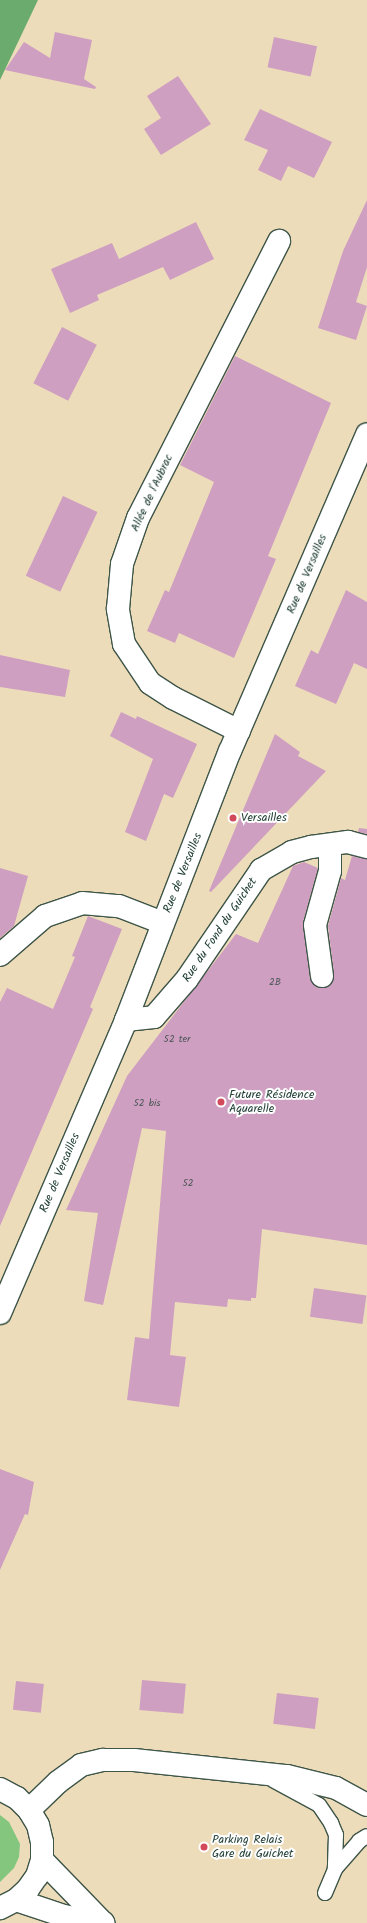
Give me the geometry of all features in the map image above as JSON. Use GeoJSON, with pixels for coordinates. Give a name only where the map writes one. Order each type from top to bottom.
{"type":"FeatureCollection","features":[{"type":"Feature","properties":{"kind":"main road","name":"Allée de l'Aubrac"},"geometry":{"type":"LineString","coordinates":[[239,731],[173,698],[150,683],[124,644],[118,609],[122,564],[138,518],[279,241]]}},
{"type":"Feature","properties":{"kind":"main road","name":"Rue de Versailles"},"geometry":{"type":"LineString","coordinates":[[0,1313],[126,1020],[239,731],[367,434]]}},
{"type":"Feature","properties":{"kind":"main road","name":"Rue du Fond du Guichet"},"geometry":{"type":"LineString","coordinates":[[126,1020],[154,1017],[187,980],[261,870],[292,852],[348,842],[367,847]]}},
{"type":"Feature","properties":{"kind":"main road"},"geometry":{"type":"LineString","coordinates":[[322,976],[315,925],[330,871],[330,845]]}},
{"type":"Feature","properties":{"kind":"main road"},"geometry":{"type":"LineString","coordinates":[[0,955],[44,916],[82,903],[119,906],[164,923]]}},
{"type":"Feature","properties":{"kind":"main road"},"geometry":{"type":"LineString","coordinates":[[29,1810],[58,1782],[81,1765],[103,1760],[287,1776],[336,1788],[367,1805]]}},
{"type":"Feature","properties":{"kind":"main road"},"geometry":{"type":"LineString","coordinates":[[0,1789],[17,1798],[29,1810],[38,1825],[42,1842],[42,1860],[37,1876],[28,1889],[8,1904]]}},
{"type":"Feature","properties":{"kind":"main road"},"geometry":{"type":"LineString","coordinates":[[8,1904],[103,1923],[42,1860]]}},
{"type":"Feature","properties":{"kind":"lane"},"geometry":{"type":"LineString","coordinates":[[254,1772],[295,1790],[319,1806],[332,1823],[336,1835],[335,1869]]}},
{"type":"Feature","properties":{"kind":"lane"},"geometry":{"type":"LineString","coordinates":[[325,1893],[335,1869],[359,1840],[367,1836]]}},
{"type":"Feature","properties":{"kind":"green space"},"geometry":{"type":"Polygon","coordinates":[[[0,0],[38,0],[0,80],[0,0]]]}},
{"type":"Feature","properties":{"kind":"green space"},"geometry":{"type":"Polygon","coordinates":[[[0,1815],[9,1822],[20,1844],[19,1857],[14,1868],[0,1882],[0,1815]]]}},
{"type":"Feature","properties":{"kind":"building"},"geometry":{"type":"Polygon","coordinates":[[[55,32],[92,40],[84,79],[96,87],[95,89],[5,70],[24,42],[50,58],[55,32]]]}},
{"type":"Feature","properties":{"kind":"building"},"geometry":{"type":"Polygon","coordinates":[[[274,37],[317,46],[311,76],[268,67],[274,37]]]}},
{"type":"Feature","properties":{"kind":"building"},"geometry":{"type":"Polygon","coordinates":[[[178,76],[211,124],[161,155],[144,129],[161,118],[147,96],[178,76]]]}},
{"type":"Feature","properties":{"kind":"building"},"geometry":{"type":"Polygon","coordinates":[[[260,109],[332,142],[314,178],[288,166],[281,181],[258,170],[268,150],[244,140],[260,109]]]}},
{"type":"Feature","properties":{"kind":"building"},"geometry":{"type":"Polygon","coordinates":[[[367,200],[367,267],[356,302],[367,306],[356,340],[318,328],[343,251],[367,200]]]}},
{"type":"Feature","properties":{"kind":"building"},"geometry":{"type":"Polygon","coordinates":[[[196,222],[214,259],[170,280],[163,267],[97,295],[99,300],[70,313],[51,269],[112,243],[119,259],[196,222]]]}},
{"type":"Feature","properties":{"kind":"building"},"geometry":{"type":"Polygon","coordinates":[[[62,327],[97,345],[68,401],[33,383],[62,327]]]}},
{"type":"Feature","properties":{"kind":"building"},"geometry":{"type":"Polygon","coordinates":[[[235,356],[331,403],[268,556],[276,559],[234,658],[179,633],[175,643],[147,631],[165,590],[169,592],[214,482],[180,465],[235,356]]]}},
{"type":"Feature","properties":{"kind":"building"},"geometry":{"type":"Polygon","coordinates":[[[63,496],[97,512],[60,592],[26,576],[63,496]]]}},
{"type":"Feature","properties":{"kind":"building"},"geometry":{"type":"Polygon","coordinates":[[[346,590],[367,602],[367,669],[354,663],[336,704],[295,686],[311,650],[318,654],[346,590]]]}},
{"type":"Feature","properties":{"kind":"building"},"geometry":{"type":"Polygon","coordinates":[[[0,655],[70,670],[65,697],[0,687],[0,655]]]}},
{"type":"Feature","properties":{"kind":"building"},"geometry":{"type":"Polygon","coordinates":[[[121,712],[136,719],[137,716],[197,744],[173,798],[164,794],[146,841],[125,832],[153,759],[110,736],[121,712]]]}},
{"type":"Feature","properties":{"kind":"building"},"geometry":{"type":"Polygon","coordinates":[[[275,734],[300,752],[298,756],[326,771],[211,892],[209,891],[275,734]]]}},
{"type":"Feature","properties":{"kind":"building"},"geometry":{"type":"Polygon","coordinates":[[[359,828],[367,829],[367,834],[358,832],[359,828]]]}},
{"type":"Feature","properties":{"kind":"building","name":"Future Résidence Aquarelle"},"geometry":{"type":"Polygon","coordinates":[[[352,856],[367,859],[367,1245],[262,1229],[256,1298],[251,1298],[251,1301],[228,1299],[227,1307],[175,1302],[170,1355],[186,1357],[179,1407],[127,1400],[135,1337],[149,1339],[166,1131],[142,1128],[103,1305],[84,1301],[98,1213],[66,1210],[127,1076],[236,934],[258,943],[293,866],[304,862],[318,868],[303,922],[310,978],[318,988],[330,986],[334,974],[328,926],[341,878],[345,880],[352,856]]]}},
{"type":"Feature","properties":{"kind":"building"},"geometry":{"type":"Polygon","coordinates":[[[0,868],[28,876],[14,926],[0,938],[0,868]]]}},
{"type":"Feature","properties":{"kind":"building"},"geometry":{"type":"Polygon","coordinates":[[[88,916],[122,929],[90,1007],[93,1009],[0,1226],[0,1002],[7,988],[53,1009],[75,957],[72,956],[88,916]]]}},
{"type":"Feature","properties":{"kind":"building"},"geometry":{"type":"Polygon","coordinates":[[[314,1288],[366,1295],[362,1324],[310,1317],[314,1288]]]}},
{"type":"Feature","properties":{"kind":"building"},"geometry":{"type":"Polygon","coordinates":[[[0,1469],[34,1482],[28,1515],[25,1514],[0,1570],[0,1469]]]}},
{"type":"Feature","properties":{"kind":"building"},"geometry":{"type":"Polygon","coordinates":[[[142,1680],[186,1684],[183,1714],[139,1710],[142,1680]]]}},
{"type":"Feature","properties":{"kind":"building"},"geometry":{"type":"Polygon","coordinates":[[[16,1681],[44,1684],[41,1713],[13,1710],[16,1681]]]}},
{"type":"Feature","properties":{"kind":"building"},"geometry":{"type":"Polygon","coordinates":[[[277,1693],[319,1698],[315,1729],[273,1724],[277,1693]]]}},
{"type":"Feature","properties":{"kind":"place","name":"Versailles"},"geometry":{"type":"Point","coordinates":[233,818]}},
{"type":"Feature","properties":{"kind":"place","name":"Future Résidence Aquarelle"},"geometry":{"type":"Point","coordinates":[221,1102]}},
{"type":"Feature","properties":{"kind":"place","name":"Parking Relais Gare du Guichet"},"geometry":{"type":"Point","coordinates":[204,1847]}}]}
